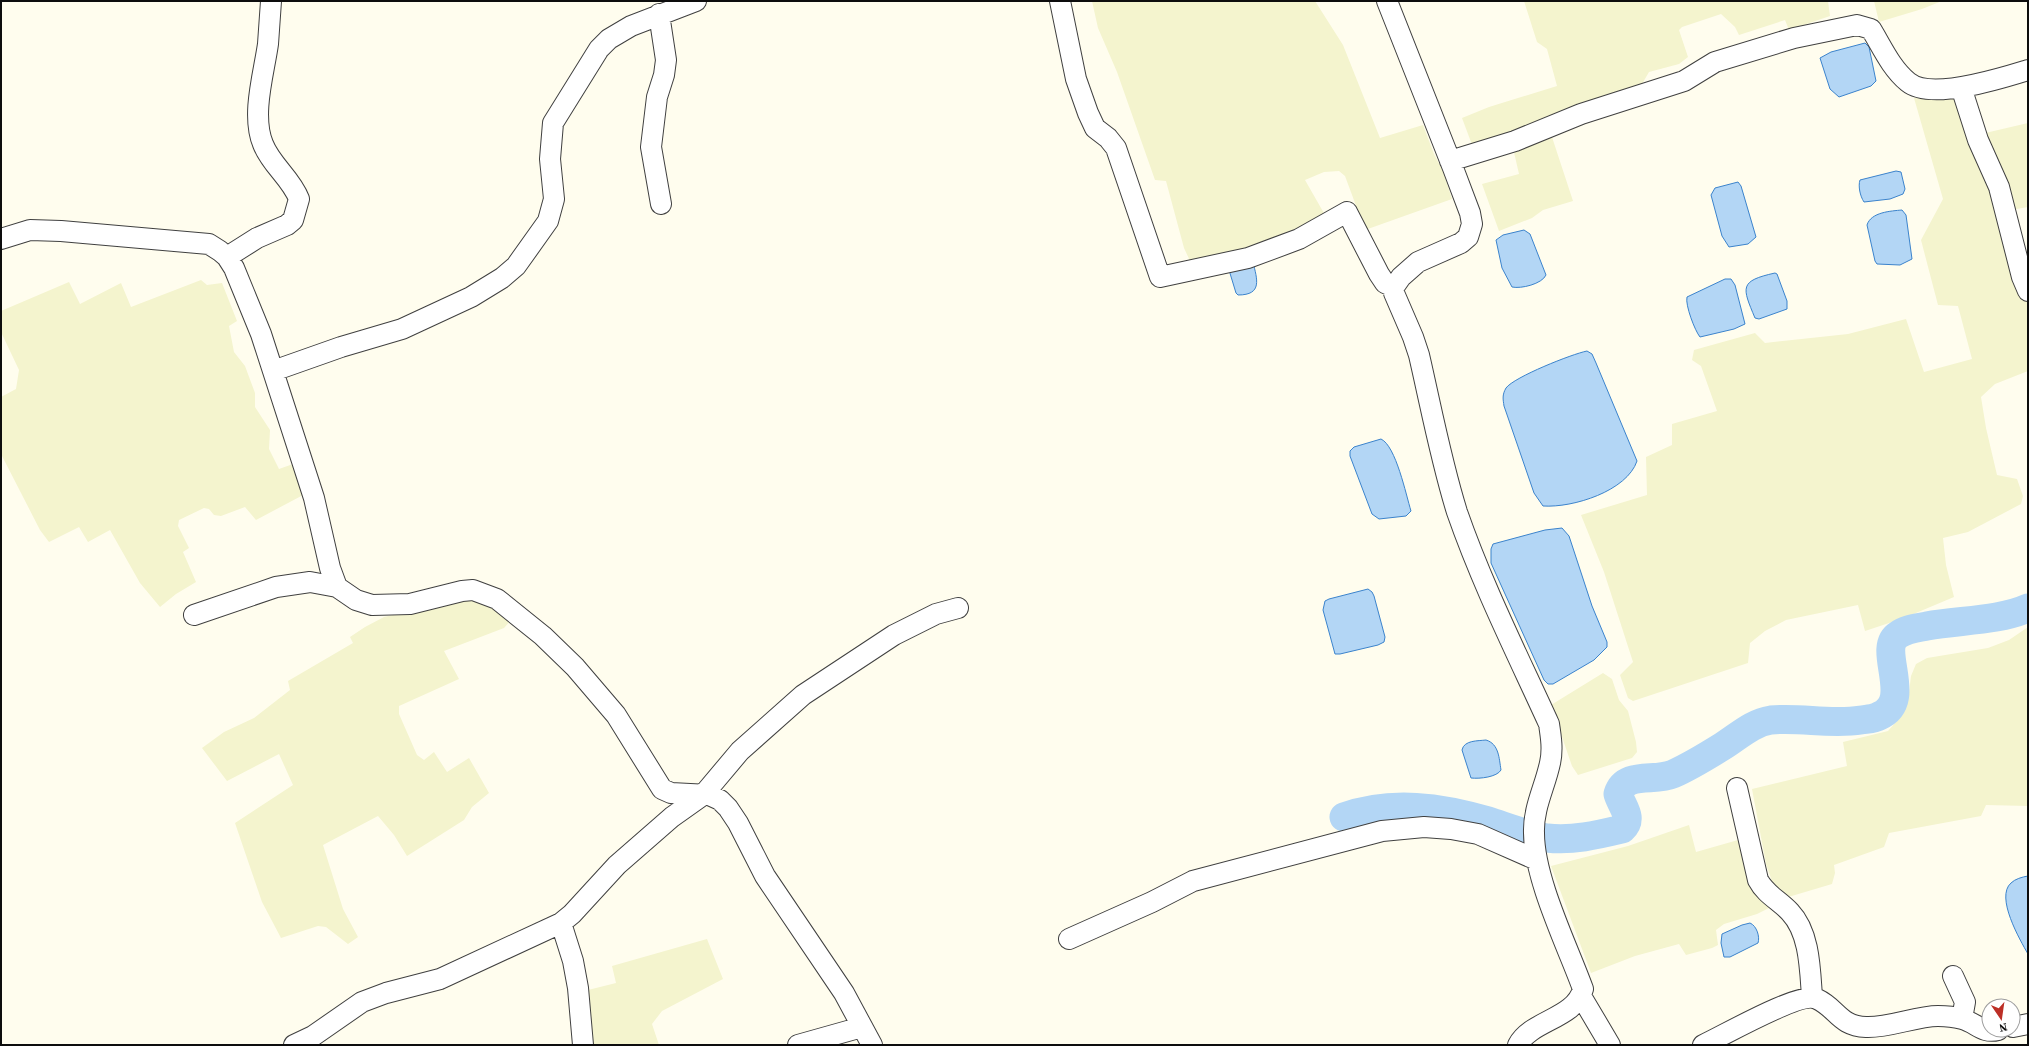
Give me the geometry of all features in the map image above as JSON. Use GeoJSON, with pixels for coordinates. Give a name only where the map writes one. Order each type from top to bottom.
{"type":"FeatureCollection","features":[{"type":"Feature","properties":{"kind":"street"},"geometry":{"type":"LineString","coordinates":[[227,257],[257,238],[287,225],[295,215],[299,199],[293,184],[266,153],[259,129],[259,91],[268,43],[270,1]]}},
{"type":"Feature","properties":{"kind":"street"},"geometry":{"type":"LineString","coordinates":[[273,371],[362,340],[402,330],[487,289],[516,266],[548,221],[554,199],[550,159],[553,123],[599,49],[609,39],[631,26],[696,1]]}},
{"type":"Feature","properties":{"kind":"street"},"geometry":{"type":"LineString","coordinates":[[1060,1],[1076,79],[1088,113],[1095,128],[1108,138],[1116,148],[1160,277],[1248,258],[1298,238],[1347,212],[1379,274],[1385,283],[1394,287]]}},
{"type":"Feature","properties":{"kind":"street"},"geometry":{"type":"LineString","coordinates":[[1387,1],[1470,213],[1472,224],[1468,237],[1456,246],[1418,262],[1396,281],[1394,287],[1397,301],[1413,337],[1419,355],[1450,486],[1459,516],[1496,607],[1549,724],[1552,749],[1550,763],[1534,818],[1536,855],[1550,902],[1583,989],[1581,996],[1572,1006],[1523,1036],[1518,1045]]}},
{"type":"Feature","properties":{"kind":"street"},"geometry":{"type":"LineString","coordinates":[[660,14],[666,60],[664,75],[657,97],[651,147],[661,204]]}},
{"type":"Feature","properties":{"kind":"street"},"geometry":{"type":"LineString","coordinates":[[1450,161],[1515,141],[1581,114],[1684,81],[1715,62],[1794,38],[1857,26],[1871,29],[1896,70],[1910,83],[1931,89],[1961,87],[1992,81],[2028,70]]}},
{"type":"Feature","properties":{"kind":"street"},"geometry":{"type":"LineString","coordinates":[[1961,87],[1978,140],[1999,187],[2022,277],[2028,291]]}},
{"type":"Feature","properties":{"kind":"street"},"geometry":{"type":"LineString","coordinates":[[1,239],[30,230],[157,238],[209,244],[227,257],[234,268],[247,299],[273,371],[314,498],[330,568],[337,587]]}},
{"type":"Feature","properties":{"kind":"street"},"geometry":{"type":"LineString","coordinates":[[194,614],[276,586],[310,582],[337,587],[356,600],[372,605],[410,604],[462,591],[474,590],[497,599],[544,636],[575,667],[616,715],[662,789],[671,794],[709,796],[720,800],[728,808],[738,822],[765,876],[821,956],[844,993],[872,1045]]}},
{"type":"Feature","properties":{"kind":"street"},"geometry":{"type":"LineString","coordinates":[[294,1045],[313,1036],[362,1002],[386,993],[440,979],[561,923],[572,914],[617,865],[672,817],[703,795],[740,751],[803,695],[894,635],[936,614],[958,608]]}},
{"type":"Feature","properties":{"kind":"street"},"geometry":{"type":"LineString","coordinates":[[1737,788],[1758,880],[1763,888],[1790,911],[1800,924],[1810,970],[1812,997]]}},
{"type":"Feature","properties":{"kind":"street"},"geometry":{"type":"LineString","coordinates":[[1069,939],[1152,902],[1193,881],[1382,831],[1424,827],[1451,829],[1478,834],[1536,855]]}},
{"type":"Feature","properties":{"kind":"street"},"geometry":{"type":"LineString","coordinates":[[561,923],[573,961],[578,988],[583,1045]]}},
{"type":"Feature","properties":{"kind":"street"},"geometry":{"type":"LineString","coordinates":[[1953,976],[1964,1002],[1962,1019]]}},
{"type":"Feature","properties":{"kind":"street"},"geometry":{"type":"LineString","coordinates":[[1581,996],[1610,1045]]}},
{"type":"Feature","properties":{"kind":"street"},"geometry":{"type":"LineString","coordinates":[[1703,1045],[1774,1010],[1804,998],[1812,997],[1826,1005],[1846,1023],[1866,1027],[1901,1023],[1937,1016],[1962,1019],[1981,1028]]}},
{"type":"Feature","properties":{"kind":"street"},"geometry":{"type":"LineString","coordinates":[[798,1045],[862,1027]]}},
{"type":"Feature","properties":{"kind":"green space"},"geometry":{"type":"Polygon","coordinates":[[[1092,1],[1315,1],[1343,45],[1380,138],[1423,125],[1434,154],[1443,171],[1452,199],[1365,230],[1345,176],[1339,171],[1324,172],[1305,180],[1325,215],[1276,243],[1191,263],[1184,248],[1166,181],[1155,180],[1117,72],[1098,28],[1092,1]]]}},
{"type":"Feature","properties":{"kind":"green space"},"geometry":{"type":"Polygon","coordinates":[[[1524,1],[1828,1],[1830,16],[1789,30],[1785,20],[1739,35],[1735,27],[1721,14],[1682,27],[1679,30],[1688,57],[1679,64],[1649,72],[1642,84],[1593,100],[1474,150],[1462,118],[1489,107],[1557,86],[1547,49],[1537,42],[1524,1]]]}},
{"type":"Feature","properties":{"kind":"green space"},"geometry":{"type":"Polygon","coordinates":[[[1874,1],[1942,1],[1922,9],[1879,22],[1874,1]]]}},
{"type":"Feature","properties":{"kind":"green space"},"geometry":{"type":"Polygon","coordinates":[[[1953,94],[1988,174],[2021,292],[2028,303],[2028,371],[1995,384],[1981,397],[1986,428],[1997,475],[2017,479],[2023,496],[2021,504],[1968,532],[1943,538],[1946,565],[1954,597],[1904,618],[1865,631],[1858,605],[1786,620],[1765,631],[1750,643],[1748,663],[1633,701],[1628,698],[1620,675],[1633,662],[1604,572],[1581,515],[1647,495],[1646,457],[1672,445],[1672,424],[1717,411],[1701,366],[1692,360],[1694,350],[1755,333],[1765,343],[1848,334],[1906,319],[1924,372],[1972,359],[1958,306],[1938,305],[1921,240],[1943,199],[1914,98],[1953,94]]]}},
{"type":"Feature","properties":{"kind":"green space"},"geometry":{"type":"Polygon","coordinates":[[[2028,123],[2028,207],[2011,210],[1981,134],[2028,123]]]}},
{"type":"Feature","properties":{"kind":"green space"},"geometry":{"type":"Polygon","coordinates":[[[1551,134],[1573,201],[1543,210],[1532,218],[1499,231],[1482,184],[1519,174],[1513,148],[1551,134]]]}},
{"type":"Feature","properties":{"kind":"green space"},"geometry":{"type":"Polygon","coordinates":[[[201,280],[207,285],[222,283],[237,321],[229,326],[234,352],[245,366],[255,393],[255,407],[270,430],[269,449],[279,469],[293,464],[305,494],[256,520],[245,507],[221,516],[214,515],[209,509],[204,508],[179,520],[178,526],[189,548],[183,552],[196,582],[176,594],[160,607],[140,583],[110,530],[88,542],[79,527],[49,542],[40,530],[1,454],[1,397],[16,389],[19,370],[1,332],[1,311],[69,282],[80,304],[121,283],[131,307],[201,280]]]}},
{"type":"Feature","properties":{"kind":"green space"},"geometry":{"type":"Polygon","coordinates":[[[473,598],[482,599],[511,620],[504,628],[444,651],[459,679],[399,706],[399,714],[417,755],[424,760],[434,752],[447,772],[469,758],[489,793],[472,807],[464,820],[407,856],[394,835],[378,816],[323,845],[343,909],[358,937],[348,944],[326,927],[318,926],[281,938],[262,902],[235,823],[293,785],[279,754],[227,781],[202,748],[224,732],[254,718],[290,690],[288,681],[353,643],[350,637],[365,627],[384,617],[397,614],[421,612],[473,598]]]}},
{"type":"Feature","properties":{"kind":"green space"},"geometry":{"type":"Polygon","coordinates":[[[2028,627],[2028,806],[1986,805],[1981,816],[1889,833],[1884,847],[1834,865],[1835,873],[1832,884],[1785,898],[1774,887],[1766,864],[1752,789],[1847,766],[1843,742],[1888,731],[1903,714],[1908,701],[1911,676],[1916,664],[1927,658],[1988,648],[2009,640],[2028,627]]]}},
{"type":"Feature","properties":{"kind":"green space"},"geometry":{"type":"Polygon","coordinates":[[[1603,673],[1612,679],[1619,700],[1628,711],[1637,752],[1632,758],[1578,775],[1572,766],[1551,705],[1603,673]]]}},
{"type":"Feature","properties":{"kind":"green space"},"geometry":{"type":"Polygon","coordinates":[[[1689,825],[1696,852],[1738,840],[1757,894],[1769,908],[1757,914],[1724,924],[1716,930],[1718,945],[1712,948],[1686,955],[1679,944],[1635,956],[1591,973],[1551,866],[1628,846],[1689,825]]]}},
{"type":"Feature","properties":{"kind":"green space"},"geometry":{"type":"Polygon","coordinates":[[[707,939],[723,979],[662,1011],[652,1024],[659,1045],[592,1045],[588,990],[616,983],[612,966],[707,939]]]}},
{"type":"Feature","properties":{"kind":"water"},"geometry":{"type":"Polygon","coordinates":[[[1865,43],[1869,47],[1876,81],[1871,86],[1839,97],[1830,89],[1820,58],[1831,52],[1865,43]]]}},
{"type":"Feature","properties":{"kind":"water"},"geometry":{"type":"Polygon","coordinates":[[[1896,171],[1901,172],[1905,189],[1903,194],[1890,199],[1864,202],[1861,197],[1859,185],[1860,180],[1896,171]]]}},
{"type":"Feature","properties":{"kind":"water"},"geometry":{"type":"Polygon","coordinates":[[[1738,182],[1741,186],[1756,237],[1748,244],[1729,247],[1722,236],[1711,195],[1715,188],[1738,182]]]}},
{"type":"Feature","properties":{"kind":"water"},"geometry":{"type":"Polygon","coordinates":[[[1902,210],[1906,215],[1912,259],[1900,265],[1877,264],[1867,225],[1873,217],[1877,215],[1902,210]]]}},
{"type":"Feature","properties":{"kind":"water"},"geometry":{"type":"Polygon","coordinates":[[[1524,230],[1530,234],[1546,275],[1540,281],[1531,285],[1512,287],[1502,268],[1496,240],[1503,235],[1524,230]]]}},
{"type":"Feature","properties":{"kind":"water"},"geometry":{"type":"Polygon","coordinates":[[[1253,262],[1257,280],[1255,289],[1246,294],[1238,295],[1236,293],[1229,270],[1253,262]]]}},
{"type":"Feature","properties":{"kind":"water"},"geometry":{"type":"Polygon","coordinates":[[[1775,273],[1777,274],[1787,301],[1787,309],[1759,319],[1755,318],[1746,292],[1747,287],[1749,283],[1755,279],[1775,273]]]}},
{"type":"Feature","properties":{"kind":"water"},"geometry":{"type":"Polygon","coordinates":[[[1725,279],[1731,279],[1735,285],[1745,324],[1734,329],[1700,337],[1687,306],[1687,297],[1725,279]]]}},
{"type":"Feature","properties":{"kind":"water"},"geometry":{"type":"Polygon","coordinates":[[[1587,351],[1592,354],[1637,461],[1631,472],[1622,481],[1598,496],[1569,504],[1543,506],[1534,493],[1504,406],[1504,393],[1506,388],[1511,383],[1531,372],[1587,351]]]}},
{"type":"Feature","properties":{"kind":"water"},"geometry":{"type":"Polygon","coordinates":[[[1381,439],[1386,443],[1391,451],[1400,472],[1411,511],[1406,516],[1379,519],[1372,514],[1350,456],[1350,451],[1354,447],[1381,439]]]}},
{"type":"Feature","properties":{"kind":"water"},"geometry":{"type":"Polygon","coordinates":[[[1562,528],[1569,536],[1592,606],[1607,642],[1607,647],[1594,660],[1553,684],[1548,684],[1544,680],[1491,563],[1491,549],[1493,544],[1545,530],[1562,528]]]}},
{"type":"Feature","properties":{"kind":"water"},"geometry":{"type":"Polygon","coordinates":[[[1368,589],[1374,596],[1385,637],[1384,642],[1378,645],[1335,654],[1323,610],[1325,601],[1368,589]]]}},
{"type":"Feature","properties":{"kind":"water"},"geometry":{"type":"Polygon","coordinates":[[[1486,740],[1494,745],[1498,752],[1501,770],[1492,776],[1471,778],[1462,750],[1463,747],[1468,743],[1486,740]]]}},
{"type":"Feature","properties":{"kind":"water"},"geometry":{"type":"Polygon","coordinates":[[[2028,876],[2028,954],[2010,918],[2006,898],[2007,889],[2014,880],[2028,876]]]}},
{"type":"Feature","properties":{"kind":"water"},"geometry":{"type":"Polygon","coordinates":[[[1750,923],[1757,932],[1759,938],[1758,943],[1730,957],[1724,957],[1721,943],[1722,934],[1750,923]]]}},
{"type":"Feature","properties":{"kind":"waterway"},"geometry":{"type":"LineString","coordinates":[[1344,817],[1380,808],[1416,807],[1470,816],[1524,833],[1556,839],[1575,838],[1622,829],[1627,821],[1627,817],[1618,794],[1627,782],[1641,778],[1673,774],[1705,757],[1746,730],[1771,720],[1793,719],[1838,722],[1849,721],[1875,718],[1889,709],[1894,699],[1895,687],[1891,651],[1892,642],[1904,631],[1939,624],[1992,618],[2028,608]]}}]}
